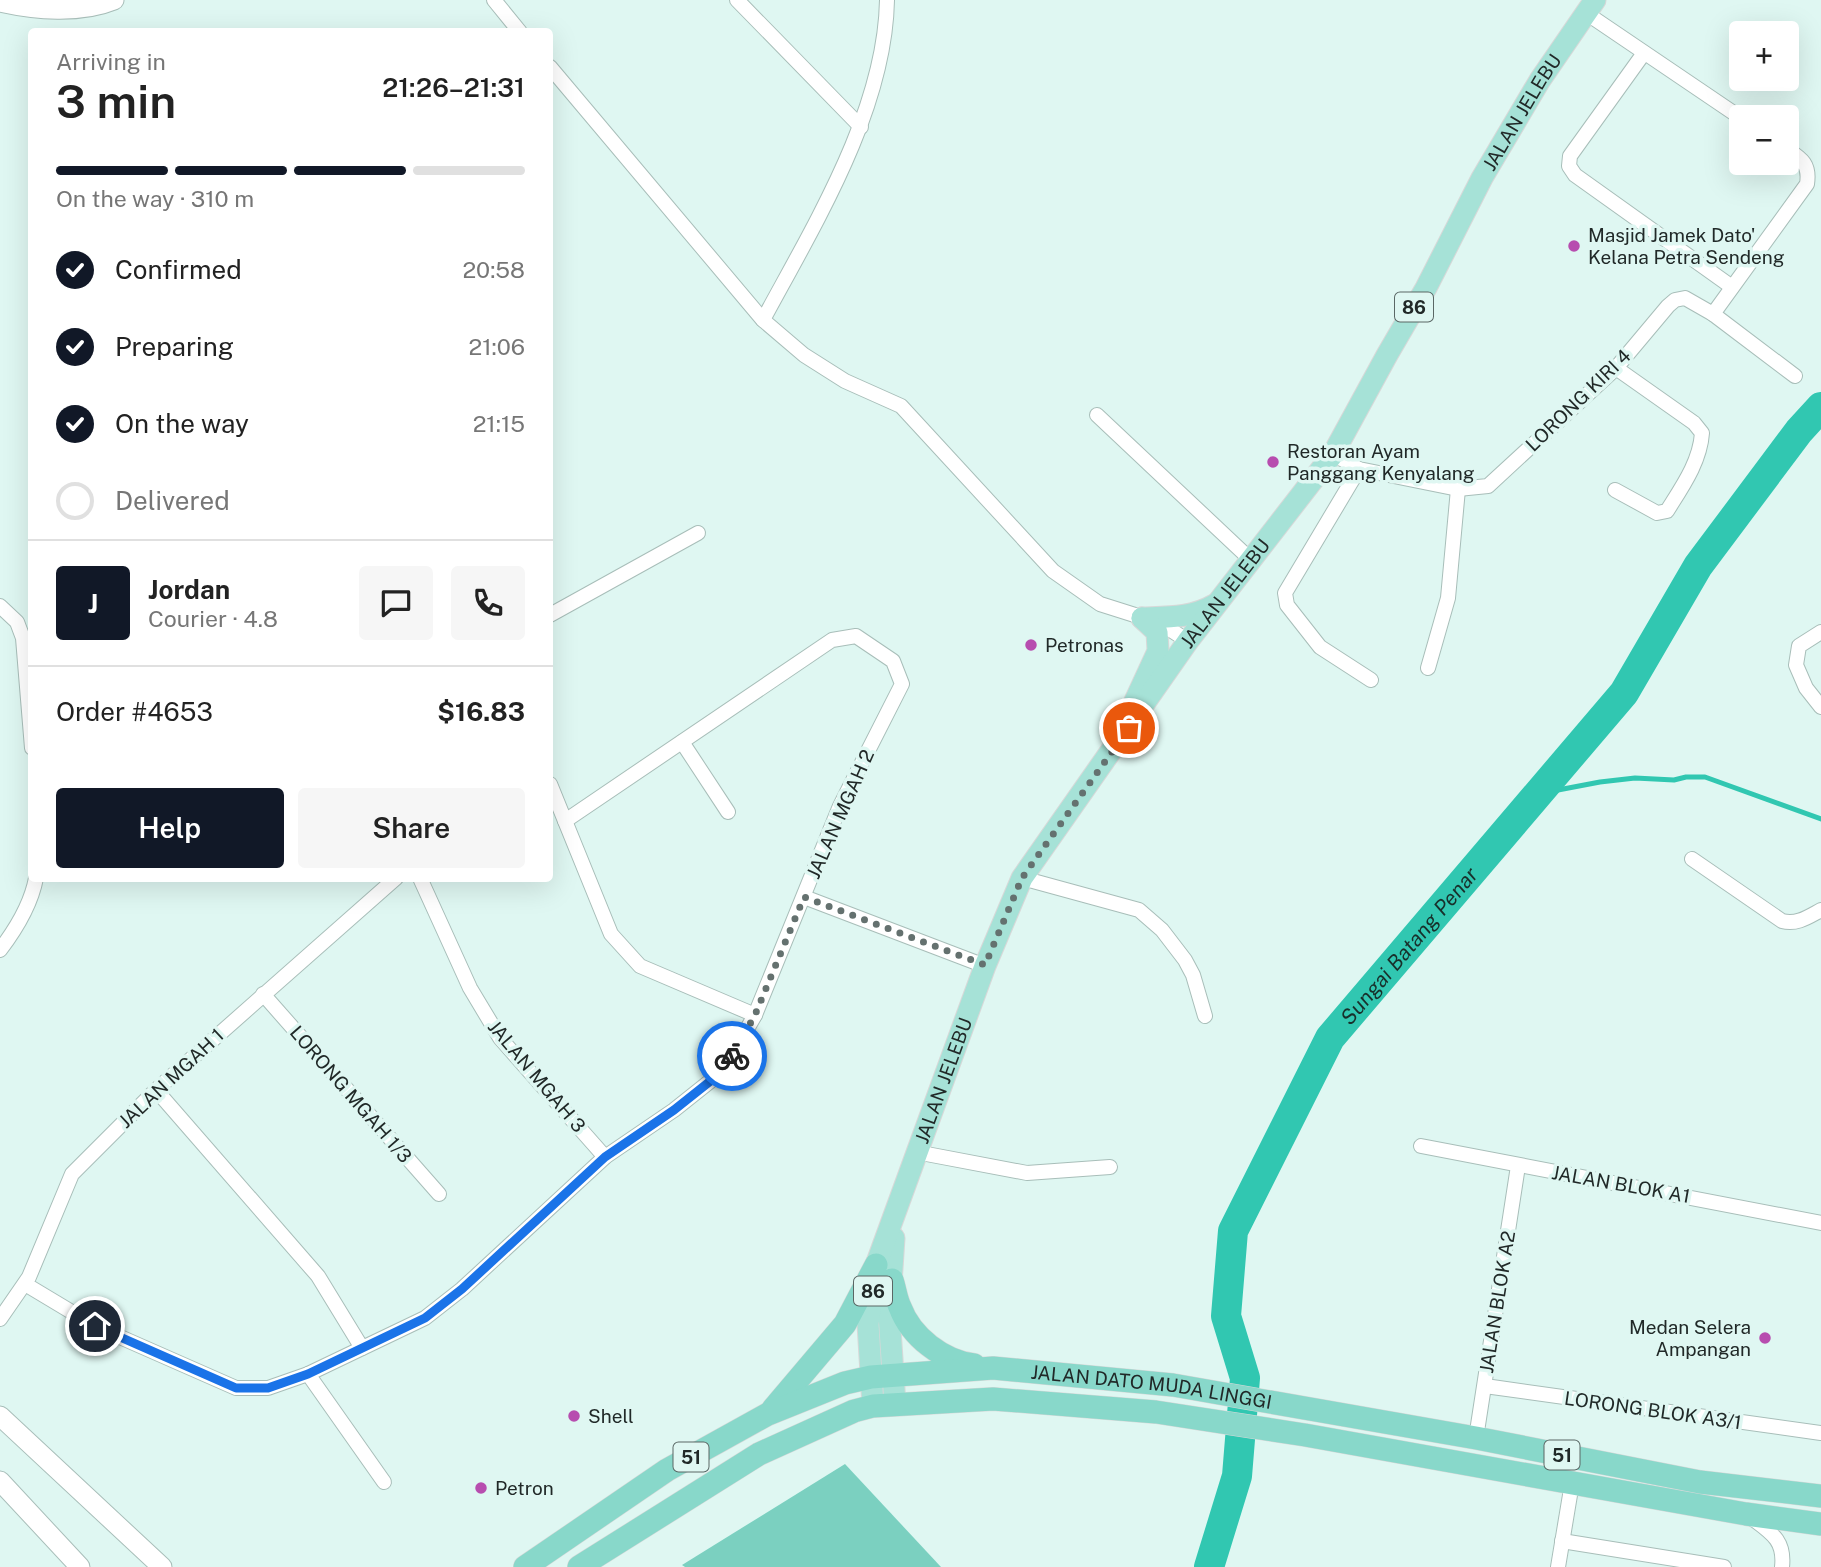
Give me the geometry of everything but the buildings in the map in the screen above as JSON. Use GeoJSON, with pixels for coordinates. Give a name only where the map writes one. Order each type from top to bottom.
{"type":"FeatureCollection","features":[{"type":"Feature","properties":{"kind":"highway"},"geometry":{"type":"LineString","coordinates":[[768,1414],[800,1379],[884,1273],[915,1333],[937,1352],[964,1364],[993,1367]]}},
{"type":"Feature","properties":{"kind":"highway","name":"JALAN DATO MUDA LINGGI"},"geometry":{"type":"LineString","coordinates":[[525,1567],[667,1471],[768,1414],[845,1383],[882,1376],[993,1367],[1173,1385],[1476,1438],[1700,1482],[1817,1494]]}},
{"type":"Feature","properties":{"kind":"highway","name":"JALAN DATO MUDA LINGGI"},"geometry":{"type":"LineString","coordinates":[[579,1567],[759,1454],[854,1411],[884,1405],[993,1399],[1156,1412],[1305,1435],[1746,1514],[1821,1524]]}},
{"type":"Feature","properties":{"kind":"main road"},"geometry":{"type":"LineString","coordinates":[[0,2],[59,9],[99,6],[114,0]]}},
{"type":"Feature","properties":{"kind":"main road","name":"JALAN JELEBU"},"geometry":{"type":"LineString","coordinates":[[884,1405],[882,1376],[868,1324],[884,1273],[897,1208],[985,965],[1022,878],[1188,640],[1333,454],[1426,288],[1482,178],[1540,80],[1590,6]]}},
{"type":"Feature","properties":{"kind":"main road"},"geometry":{"type":"LineString","coordinates":[[1142,618],[1203,612],[1217,604]]}},
{"type":"Feature","properties":{"kind":"main road"},"geometry":{"type":"LineString","coordinates":[[1113,750],[1158,651],[1157,632],[1142,618]]}},
{"type":"Feature","properties":{"kind":"main road"},"geometry":{"type":"LineString","coordinates":[[0,1416],[162,1567]]}},
{"type":"Feature","properties":{"kind":"main road"},"geometry":{"type":"LineString","coordinates":[[0,1481],[80,1567]]}},
{"type":"Feature","properties":{"kind":"street"},"geometry":{"type":"LineString","coordinates":[[495,0],[517,28]]}},
{"type":"Feature","properties":{"kind":"street"},"geometry":{"type":"LineString","coordinates":[[737,0],[861,127]]}},
{"type":"Feature","properties":{"kind":"street"},"geometry":{"type":"LineString","coordinates":[[763,320],[807,239],[861,127],[886,30],[887,0]]}},
{"type":"Feature","properties":{"kind":"street"},"geometry":{"type":"LineString","coordinates":[[1590,6],[1644,53],[1729,110]]}},
{"type":"Feature","properties":{"kind":"street"},"geometry":{"type":"LineString","coordinates":[[1644,53],[1570,156],[1569,166],[1575,175],[1732,287]]}},
{"type":"Feature","properties":{"kind":"street"},"geometry":{"type":"LineString","coordinates":[[553,77],[763,320],[804,355],[845,382],[901,406],[1053,571],[1100,604],[1160,623],[1188,640]]}},
{"type":"Feature","properties":{"kind":"street"},"geometry":{"type":"LineString","coordinates":[[1713,314],[1807,184],[1809,172],[1804,160],[1799,157]]}},
{"type":"Feature","properties":{"kind":"street","name":"LORONG KIRI 4"},"geometry":{"type":"LineString","coordinates":[[1333,454],[1359,469],[1458,489],[1488,486],[1616,368],[1675,300],[1685,298],[1713,314],[1795,376]]}},
{"type":"Feature","properties":{"kind":"street"},"geometry":{"type":"LineString","coordinates":[[1615,490],[1657,513],[1667,511],[1689,475],[1702,433],[1694,423],[1616,368]]}},
{"type":"Feature","properties":{"kind":"street"},"geometry":{"type":"LineString","coordinates":[[1097,415],[1251,560]]}},
{"type":"Feature","properties":{"kind":"street"},"geometry":{"type":"LineString","coordinates":[[1359,469],[1285,593],[1287,605],[1320,647],[1371,680]]}},
{"type":"Feature","properties":{"kind":"street"},"geometry":{"type":"LineString","coordinates":[[1428,668],[1448,598],[1458,489]]}},
{"type":"Feature","properties":{"kind":"street"},"geometry":{"type":"LineString","coordinates":[[553,613],[698,533]]}},
{"type":"Feature","properties":{"kind":"street"},"geometry":{"type":"LineString","coordinates":[[0,606],[17,622],[23,638],[28,699]]}},
{"type":"Feature","properties":{"kind":"street"},"geometry":{"type":"LineString","coordinates":[[1816,635],[1799,646],[1796,665],[1807,688],[1821,707]]}},
{"type":"Feature","properties":{"kind":"street","name":"JALAN MGAH 2"},"geometry":{"type":"LineString","coordinates":[[25,1284],[95,1326],[236,1388],[268,1388],[308,1374],[425,1318],[453,1297],[605,1157],[674,1110],[723,1071],[755,1015],[840,806],[902,684],[892,661],[856,636],[832,640],[682,741]]}},
{"type":"Feature","properties":{"kind":"street"},"geometry":{"type":"LineString","coordinates":[[565,821],[682,741],[728,812]]}},
{"type":"Feature","properties":{"kind":"street"},"geometry":{"type":"LineString","coordinates":[[553,791],[611,934],[640,966],[755,1015]]}},
{"type":"Feature","properties":{"kind":"street"},"geometry":{"type":"LineString","coordinates":[[1692,859],[1782,921],[1799,921],[1821,910]]}},
{"type":"Feature","properties":{"kind":"street"},"geometry":{"type":"LineString","coordinates":[[1022,878],[1139,910],[1162,930],[1185,960],[1193,975],[1205,1016]]}},
{"type":"Feature","properties":{"kind":"street"},"geometry":{"type":"LineString","coordinates":[[0,950],[16,930],[35,882]]}},
{"type":"Feature","properties":{"kind":"street","name":"JALAN MGAH 1"},"geometry":{"type":"LineString","coordinates":[[0,1319],[25,1284],[72,1174],[156,1090],[391,882]]}},
{"type":"Feature","properties":{"kind":"street","name":"JALAN MGAH 3"},"geometry":{"type":"LineString","coordinates":[[422,882],[470,988],[500,1038],[605,1157]]}},
{"type":"Feature","properties":{"kind":"street"},"geometry":{"type":"LineString","coordinates":[[804,897],[985,965]]}},
{"type":"Feature","properties":{"kind":"street","name":"LORONG MGAH 1/3"},"geometry":{"type":"LineString","coordinates":[[263,994],[439,1194]]}},
{"type":"Feature","properties":{"kind":"street"},"geometry":{"type":"LineString","coordinates":[[156,1090],[324,1284],[362,1348]]}},
{"type":"Feature","properties":{"kind":"street","name":"JALAN BLOK A1"},"geometry":{"type":"LineString","coordinates":[[1421,1146],[1821,1223]]}},
{"type":"Feature","properties":{"kind":"street"},"geometry":{"type":"LineString","coordinates":[[916,1152],[1027,1173],[1110,1167]]}},
{"type":"Feature","properties":{"kind":"street","name":"JALAN BLOK A2"},"geometry":{"type":"LineString","coordinates":[[1476,1438],[1518,1166]]}},
{"type":"Feature","properties":{"kind":"street"},"geometry":{"type":"LineString","coordinates":[[308,1374],[384,1482]]}},
{"type":"Feature","properties":{"kind":"street","name":"LORONG BLOK A3/1"},"geometry":{"type":"LineString","coordinates":[[1485,1386],[1821,1433]]}},
{"type":"Feature","properties":{"kind":"street"},"geometry":{"type":"LineString","coordinates":[[1558,1567],[1572,1483]]}},
{"type":"Feature","properties":{"kind":"street"},"geometry":{"type":"LineString","coordinates":[[1746,1514],[1774,1534],[1783,1553],[1782,1567]]}},
{"type":"Feature","properties":{"kind":"street"},"geometry":{"type":"LineString","coordinates":[[1562,1541],[1663,1562],[1724,1567]]}},
{"type":"Feature","properties":{"kind":"green space"},"geometry":{"type":"Polygon","coordinates":[[[845,1464],[941,1567],[682,1565],[845,1464]]]}},
{"type":"Feature","properties":{"kind":"waterway","name":"Sungai Batang Penar"},"geometry":{"type":"LineString","coordinates":[[1209,1567],[1237,1476],[1245,1378],[1226,1316],[1233,1231],[1330,1038],[1624,693],[1698,566],[1799,431],[1821,407]]}},
{"type":"Feature","properties":{"kind":"waterway"},"geometry":{"type":"LineString","coordinates":[[1537,794],[1635,778],[1674,780],[1705,777],[1821,819]]}},
{"type":"Feature","properties":{"kind":"way so far"},"geometry":{"type":"LineString","coordinates":[[732,1056],[755,1015],[804,897],[985,965],[1022,878],[1129,728]]}},
{"type":"Feature","properties":{"kind":"place","name":"Masjid Jamek Dato' Kelana Petra Sendeng"},"geometry":{"type":"Point","coordinates":[1574,246]}},
{"type":"Feature","properties":{"kind":"place","name":"Restoran Ayam Panggang Kenyalang"},"geometry":{"type":"Point","coordinates":[1273,462]}},
{"type":"Feature","properties":{"kind":"place","name":"Petronas"},"geometry":{"type":"Point","coordinates":[1031,645]}},
{"type":"Feature","properties":{"kind":"place","name":"Medan Selera Ampangan"},"geometry":{"type":"Point","coordinates":[1765,1338]}},
{"type":"Feature","properties":{"kind":"place","name":"Shell"},"geometry":{"type":"Point","coordinates":[574,1416]}},
{"type":"Feature","properties":{"kind":"place","name":"Petron"},"geometry":{"type":"Point","coordinates":[481,1488]}},
{"type":"Feature","properties":{"kind":"route"},"geometry":{"type":"LineString","coordinates":[[95,1326],[236,1388],[268,1388],[308,1374],[425,1318],[462,1289],[605,1157],[674,1110],[723,1071],[732,1056]]}}]}
